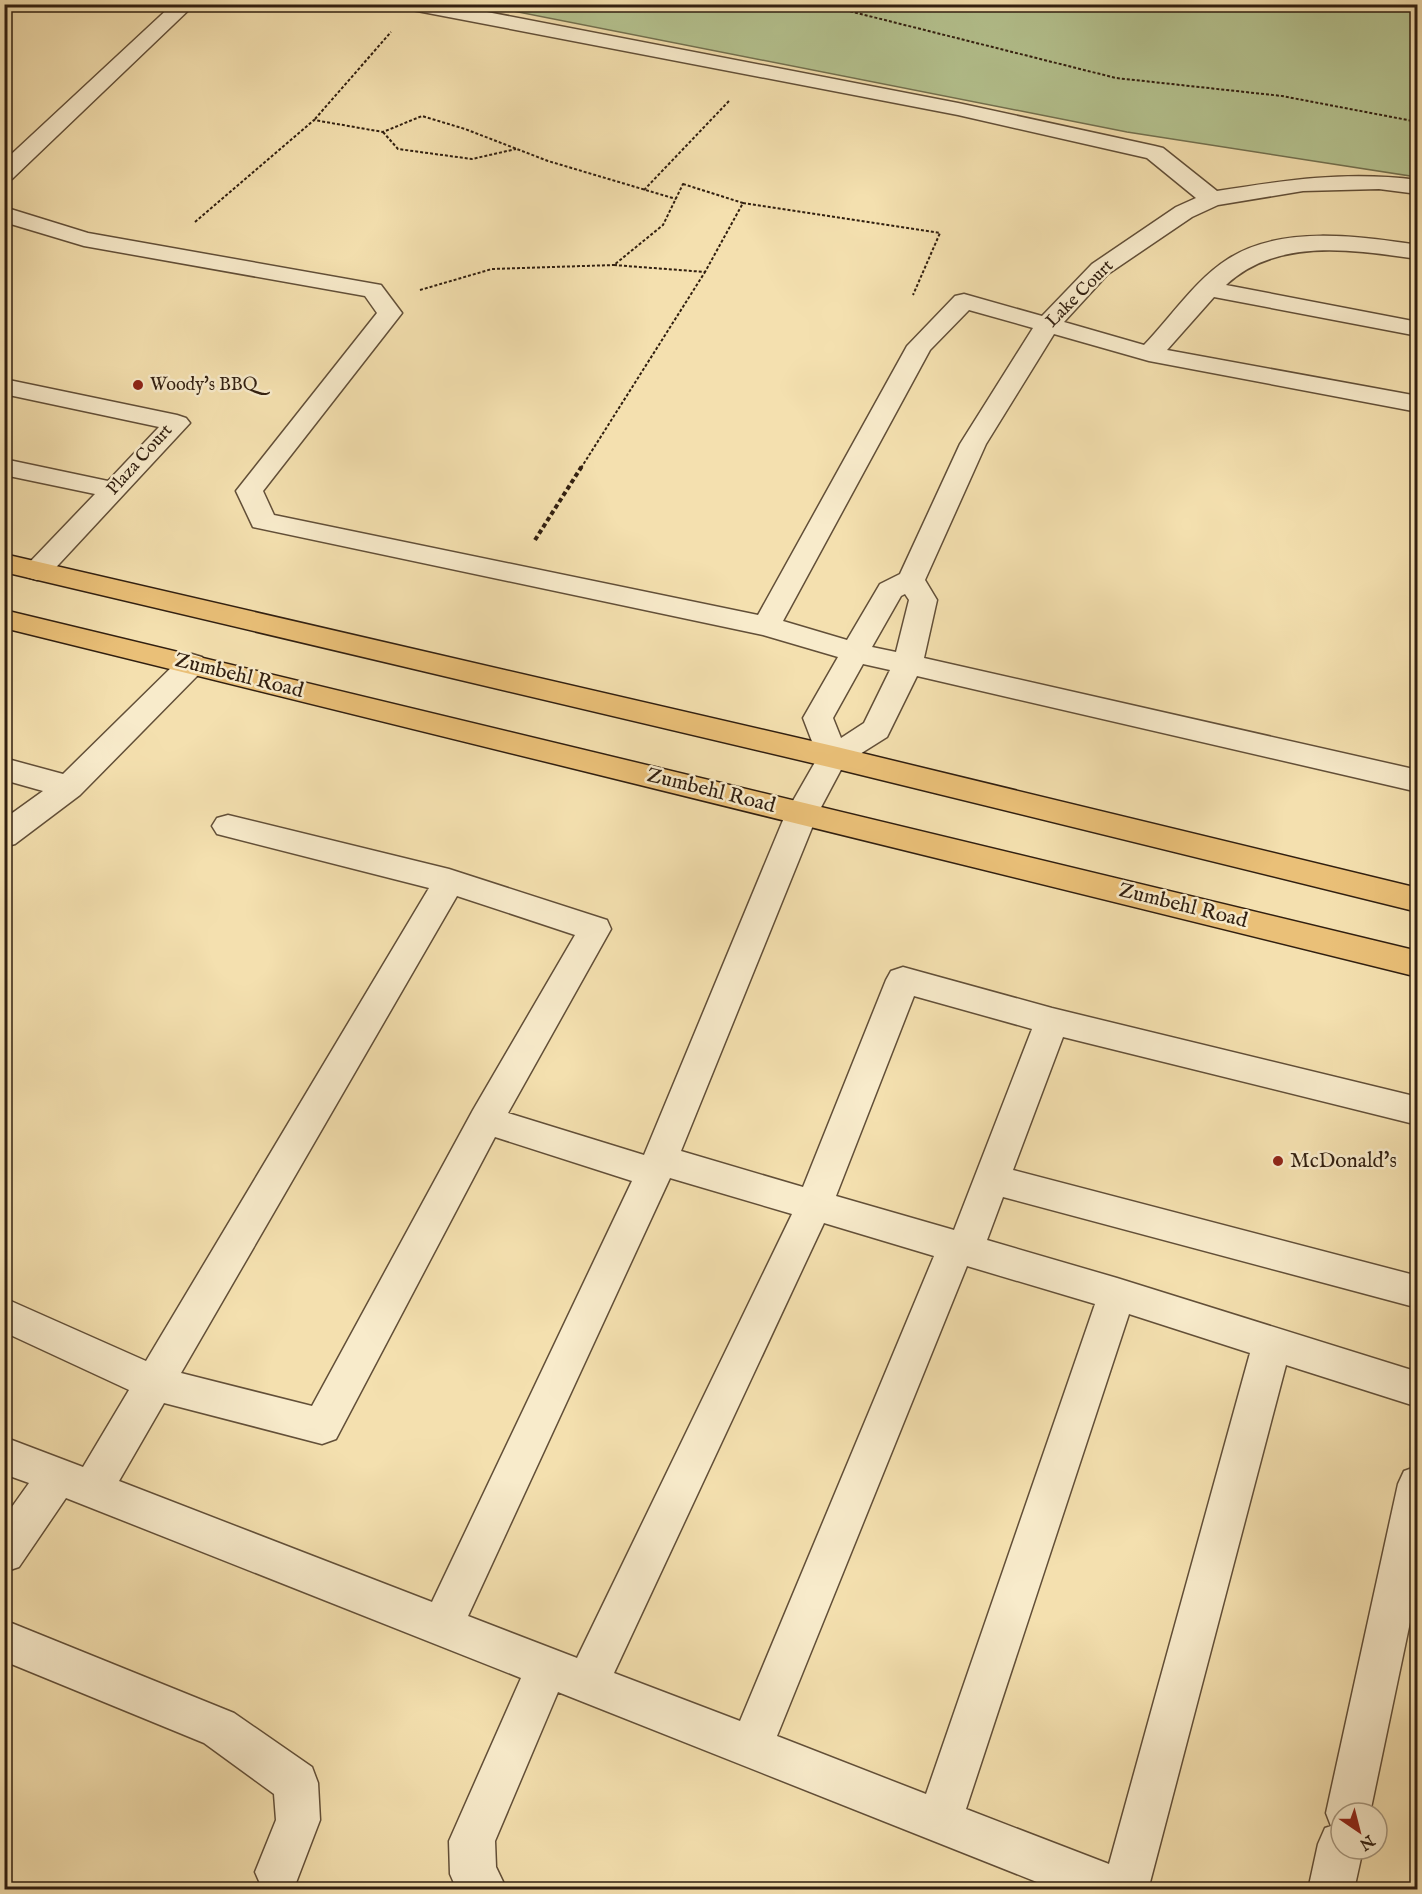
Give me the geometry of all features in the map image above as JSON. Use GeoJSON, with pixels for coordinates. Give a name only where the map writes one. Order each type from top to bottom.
{"type":"FeatureCollection","features":[{"type":"Feature","properties":{"kind":"main road"},"geometry":{"type":"LineString","coordinates":[[4,563],[833,757],[1418,900]]}},
{"type":"Feature","properties":{"kind":"main road","name":"Zumbehl Road"},"geometry":{"type":"LineString","coordinates":[[4,619],[1418,964]]}},
{"type":"Feature","properties":{"kind":"street"},"geometry":{"type":"LineString","coordinates":[[4,174],[184,4]]}},
{"type":"Feature","properties":{"kind":"street"},"geometry":{"type":"LineString","coordinates":[[413,5],[958,109],[1155,153],[1212,199]]}},
{"type":"Feature","properties":{"kind":"street","name":"Lake Court"},"geometry":{"type":"LineString","coordinates":[[911,580],[973,444],[1047,325],[1100,269],[1184,212],[1212,199],[1304,184],[1379,182],[1418,187]]}},
{"type":"Feature","properties":{"kind":"street"},"geometry":{"type":"LineString","coordinates":[[4,214],[84,238],[373,290],[390,313],[249,491],[262,521],[766,626],[853,652],[1418,781]]}},
{"type":"Feature","properties":{"kind":"street"},"geometry":{"type":"LineString","coordinates":[[1149,354],[1236,264],[1276,247],[1335,244],[1418,252]]}},
{"type":"Feature","properties":{"kind":"street"},"geometry":{"type":"LineString","coordinates":[[1211,289],[1418,329]]}},
{"type":"Feature","properties":{"kind":"street"},"geometry":{"type":"LineString","coordinates":[[766,626],[919,346],[964,301],[1149,354],[1418,404]]}},
{"type":"Feature","properties":{"kind":"street","name":"Plaza Court"},"geometry":{"type":"LineString","coordinates":[[4,386],[177,423],[37,571]]}},
{"type":"Feature","properties":{"kind":"street"},"geometry":{"type":"LineString","coordinates":[[4,467],[113,490]]}},
{"type":"Feature","properties":{"kind":"street"},"geometry":{"type":"LineString","coordinates":[[442,1626],[657,1166],[802,813],[833,757],[876,730],[908,664],[923,600],[911,580],[890,590],[853,652],[818,718],[833,757]]}},
{"type":"Feature","properties":{"kind":"street"},"geometry":{"type":"LineString","coordinates":[[4,836],[69,787],[192,664]]}},
{"type":"Feature","properties":{"kind":"street"},"geometry":{"type":"LineString","coordinates":[[4,769],[69,787]]}},
{"type":"Feature","properties":{"kind":"street"},"geometry":{"type":"LineString","coordinates":[[4,1314],[154,1383],[322,1426],[486,1119],[595,929],[448,881],[228,826]]}},
{"type":"Feature","properties":{"kind":"street"},"geometry":{"type":"LineString","coordinates":[[4,1553],[75,1483],[154,1383],[448,881]]}},
{"type":"Feature","properties":{"kind":"street"},"geometry":{"type":"LineString","coordinates":[[484,1890],[473,1874],[472,1841],[567,1675],[814,1205],[903,980],[1052,1021],[1418,1111]]}},
{"type":"Feature","properties":{"kind":"street"},"geometry":{"type":"LineString","coordinates":[[752,1747],[961,1248],[993,1179],[1052,1021]]}},
{"type":"Feature","properties":{"kind":"street"},"geometry":{"type":"LineString","coordinates":[[486,1119],[657,1166],[814,1205],[1116,1294],[1418,1390]]}},
{"type":"Feature","properties":{"kind":"street"},"geometry":{"type":"LineString","coordinates":[[993,1179],[1418,1292]]}},
{"type":"Feature","properties":{"kind":"street"},"geometry":{"type":"LineString","coordinates":[[939,1821],[1116,1294]]}},
{"type":"Feature","properties":{"kind":"street"},"geometry":{"type":"LineString","coordinates":[[4,1455],[1113,1889],[1272,1344]]}},
{"type":"Feature","properties":{"kind":"street"},"geometry":{"type":"LineString","coordinates":[[1351,1801],[1418,1484]]}},
{"type":"Feature","properties":{"kind":"street"},"geometry":{"type":"LineString","coordinates":[[4,1640],[219,1728],[296,1783],[298,1820],[278,1872]]}},
{"type":"Feature","properties":{"kind":"street"},"geometry":{"type":"LineString","coordinates":[[1331,1890],[1337,1861]]}},
{"type":"Feature","properties":{"kind":"path"},"geometry":{"type":"LineString","coordinates":[[820,4],[1116,78],[1282,96],[1418,122]]}},
{"type":"Feature","properties":{"kind":"path"},"geometry":{"type":"LineString","coordinates":[[159,252],[314,120],[413,5]]}},
{"type":"Feature","properties":{"kind":"path"},"geometry":{"type":"LineString","coordinates":[[645,190],[758,71]]}},
{"type":"Feature","properties":{"kind":"path"},"geometry":{"type":"LineString","coordinates":[[314,120],[383,132],[422,116],[465,129],[548,161],[676,199]]}},
{"type":"Feature","properties":{"kind":"path"},"geometry":{"type":"LineString","coordinates":[[383,132],[398,149],[472,159],[517,149]]}},
{"type":"Feature","properties":{"kind":"path"},"geometry":{"type":"LineString","coordinates":[[615,265],[663,225],[683,184],[743,203],[940,233],[912,298],[960,305]]}},
{"type":"Feature","properties":{"kind":"path"},"geometry":{"type":"LineString","coordinates":[[514,573],[705,272],[743,203]]}},
{"type":"Feature","properties":{"kind":"path"},"geometry":{"type":"LineString","coordinates":[[382,302],[492,269],[615,265],[705,272]]}},
{"type":"Feature","properties":{"kind":"green space"},"geometry":{"type":"Polygon","coordinates":[[[483,5],[1417,5],[1417,177],[1127,132],[483,5]]]}},
{"type":"Feature","properties":{"kind":"place","name":"Woody's BBQ"},"geometry":{"type":"Point","coordinates":[138,385]}},
{"type":"Feature","properties":{"kind":"place","name":"McDonald's"},"geometry":{"type":"Point","coordinates":[1278,1161]}}]}
